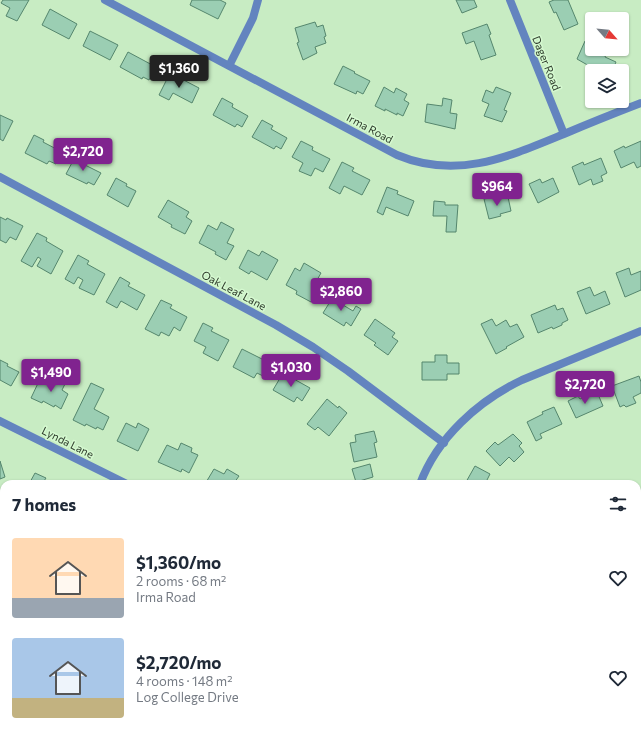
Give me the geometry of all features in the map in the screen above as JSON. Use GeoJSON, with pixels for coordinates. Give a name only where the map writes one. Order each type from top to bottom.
{"type":"FeatureCollection","features":[{"type":"Feature","properties":{"kind":"street","name":"Irma Road"},"geometry":{"type":"LineString","coordinates":[[105,0],[397,155],[433,165],[460,166],[501,158],[641,103]]}},
{"type":"Feature","properties":{"kind":"street"},"geometry":{"type":"LineString","coordinates":[[229,66],[253,18],[258,0]]}},
{"type":"Feature","properties":{"kind":"street","name":"Dager Road"},"geometry":{"type":"LineString","coordinates":[[510,0],[564,134]]}},
{"type":"Feature","properties":{"kind":"street","name":"Oak Leaf Lane"},"geometry":{"type":"LineString","coordinates":[[0,177],[276,325],[313,347],[444,443]]}},
{"type":"Feature","properties":{"kind":"street"},"geometry":{"type":"LineString","coordinates":[[422,480],[444,443],[466,417],[487,400],[510,386],[641,331]]}},
{"type":"Feature","properties":{"kind":"street","name":"Lynda Lane"},"geometry":{"type":"LineString","coordinates":[[0,421],[119,480]]}},
{"type":"Feature","properties":{"kind":"building"},"geometry":{"type":"Polygon","coordinates":[[[3,0],[29,0],[17,21],[6,16],[10,8],[1,3],[3,0]]]}},
{"type":"Feature","properties":{"kind":"building"},"geometry":{"type":"Polygon","coordinates":[[[192,0],[220,0],[226,3],[218,19],[190,5],[192,0]]]}},
{"type":"Feature","properties":{"kind":"building"},"geometry":{"type":"Polygon","coordinates":[[[456,0],[474,0],[477,7],[462,13],[456,0]]]}},
{"type":"Feature","properties":{"kind":"building"},"geometry":{"type":"Polygon","coordinates":[[[554,0],[568,0],[578,24],[564,30],[556,12],[554,13],[549,2],[554,0]]]}},
{"type":"Feature","properties":{"kind":"building"},"geometry":{"type":"Polygon","coordinates":[[[50,9],[77,24],[69,39],[42,25],[50,9]]]}},
{"type":"Feature","properties":{"kind":"building"},"geometry":{"type":"Polygon","coordinates":[[[315,22],[317,27],[323,25],[326,43],[315,47],[317,53],[303,60],[297,43],[299,42],[295,28],[315,22]]]}},
{"type":"Feature","properties":{"kind":"building"},"geometry":{"type":"Polygon","coordinates":[[[487,24],[496,55],[481,60],[474,41],[466,44],[462,33],[487,24]]]}},
{"type":"Feature","properties":{"kind":"building"},"geometry":{"type":"Polygon","coordinates":[[[90,31],[118,45],[110,60],[83,46],[90,31]]]}},
{"type":"Feature","properties":{"kind":"building"},"geometry":{"type":"Polygon","coordinates":[[[585,41],[585,56],[605,56],[616,62],[615,64],[586,64],[577,59],[585,41]]]}},
{"type":"Feature","properties":{"kind":"building"},"geometry":{"type":"Polygon","coordinates":[[[128,52],[156,67],[149,80],[143,77],[142,79],[120,67],[128,52]]]}},
{"type":"Feature","properties":{"kind":"building"},"geometry":{"type":"Polygon","coordinates":[[[343,66],[370,81],[363,94],[357,91],[356,94],[334,84],[343,66]]]}},
{"type":"Feature","properties":{"kind":"building"},"geometry":{"type":"Polygon","coordinates":[[[170,73],[199,88],[192,103],[173,93],[169,100],[159,95],[170,73]]]}},
{"type":"Feature","properties":{"kind":"building"},"geometry":{"type":"Polygon","coordinates":[[[384,87],[394,93],[396,88],[407,94],[404,100],[409,103],[403,116],[397,113],[397,115],[385,109],[385,111],[375,106],[384,87]]]}},
{"type":"Feature","properties":{"kind":"building"},"geometry":{"type":"Polygon","coordinates":[[[496,87],[511,93],[504,110],[507,111],[502,122],[484,116],[489,104],[482,101],[486,90],[493,93],[496,87]]]}},
{"type":"Feature","properties":{"kind":"building"},"geometry":{"type":"Polygon","coordinates":[[[222,98],[233,104],[232,107],[248,116],[242,127],[237,124],[235,127],[213,115],[222,98]]]}},
{"type":"Feature","properties":{"kind":"building"},"geometry":{"type":"Polygon","coordinates":[[[443,98],[452,100],[450,113],[457,114],[455,129],[425,122],[427,104],[442,106],[443,98]]]}},
{"type":"Feature","properties":{"kind":"building"},"geometry":{"type":"Polygon","coordinates":[[[0,115],[13,121],[3,141],[0,139],[0,115]]]}},
{"type":"Feature","properties":{"kind":"building"},"geometry":{"type":"Polygon","coordinates":[[[262,120],[273,126],[271,129],[287,138],[281,149],[276,146],[274,149],[252,137],[262,120]]]}},
{"type":"Feature","properties":{"kind":"building"},"geometry":{"type":"Polygon","coordinates":[[[34,135],[44,140],[43,142],[62,152],[56,164],[49,161],[47,164],[25,153],[34,135]]]}},
{"type":"Feature","properties":{"kind":"building"},"geometry":{"type":"Polygon","coordinates":[[[301,141],[313,147],[312,150],[330,159],[323,172],[315,168],[311,176],[299,171],[303,163],[292,157],[301,141]]]}},
{"type":"Feature","properties":{"kind":"building"},"geometry":{"type":"Polygon","coordinates":[[[641,141],[641,166],[637,168],[634,162],[621,168],[614,151],[624,146],[625,148],[641,141]]]}},
{"type":"Feature","properties":{"kind":"building"},"geometry":{"type":"Polygon","coordinates":[[[75,157],[86,162],[85,165],[101,173],[94,185],[88,182],[87,184],[66,174],[75,157]]]}},
{"type":"Feature","properties":{"kind":"building"},"geometry":{"type":"Polygon","coordinates":[[[601,158],[607,173],[601,176],[603,181],[593,185],[591,179],[579,185],[572,167],[583,162],[584,165],[601,158]]]}},
{"type":"Feature","properties":{"kind":"building"},"geometry":{"type":"Polygon","coordinates":[[[342,162],[354,168],[352,171],[370,180],[362,195],[344,186],[340,194],[329,188],[342,162]]]}},
{"type":"Feature","properties":{"kind":"building"},"geometry":{"type":"Polygon","coordinates":[[[116,178],[127,184],[126,186],[136,191],[128,207],[107,195],[116,178]]]}},
{"type":"Feature","properties":{"kind":"building"},"geometry":{"type":"Polygon","coordinates":[[[553,178],[559,192],[538,203],[529,184],[540,179],[542,183],[553,178]]]}},
{"type":"Feature","properties":{"kind":"building"},"geometry":{"type":"Polygon","coordinates":[[[387,187],[398,191],[397,194],[414,201],[408,216],[386,207],[383,215],[377,212],[387,187]]]}},
{"type":"Feature","properties":{"kind":"building"},"geometry":{"type":"Polygon","coordinates":[[[495,197],[496,200],[508,197],[511,211],[500,214],[501,216],[489,219],[484,199],[495,197]]]}},
{"type":"Feature","properties":{"kind":"building"},"geometry":{"type":"Polygon","coordinates":[[[168,200],[189,212],[186,217],[192,221],[185,234],[171,227],[172,225],[158,217],[168,200]]]}},
{"type":"Feature","properties":{"kind":"building"},"geometry":{"type":"Polygon","coordinates":[[[434,201],[445,202],[445,205],[458,205],[456,232],[446,232],[447,216],[433,216],[434,201]]]}},
{"type":"Feature","properties":{"kind":"building"},"geometry":{"type":"Polygon","coordinates":[[[0,217],[6,220],[7,218],[23,226],[16,240],[10,237],[6,243],[0,240],[0,217]]]}},
{"type":"Feature","properties":{"kind":"building"},"geometry":{"type":"Polygon","coordinates":[[[221,222],[234,229],[227,243],[234,246],[226,260],[215,254],[216,252],[199,243],[208,225],[217,230],[221,222]]]}},
{"type":"Feature","properties":{"kind":"building"},"geometry":{"type":"Polygon","coordinates":[[[37,233],[47,238],[46,241],[63,251],[51,274],[37,266],[41,259],[38,257],[32,267],[21,261],[37,233]]]}},
{"type":"Feature","properties":{"kind":"building"},"geometry":{"type":"Polygon","coordinates":[[[248,250],[259,256],[262,251],[278,260],[267,280],[251,271],[249,274],[239,268],[248,250]]]}},
{"type":"Feature","properties":{"kind":"building"},"geometry":{"type":"Polygon","coordinates":[[[78,255],[89,261],[87,264],[105,274],[94,295],[79,288],[83,280],[78,277],[74,284],[65,279],[78,255]]]}},
{"type":"Feature","properties":{"kind":"building"},"geometry":{"type":"Polygon","coordinates":[[[304,263],[321,273],[317,280],[322,283],[311,302],[296,294],[297,291],[286,285],[295,268],[300,271],[304,263]]]}},
{"type":"Feature","properties":{"kind":"building"},"geometry":{"type":"Polygon","coordinates":[[[629,268],[631,275],[641,271],[641,290],[625,297],[616,273],[629,268]]]}},
{"type":"Feature","properties":{"kind":"building"},"geometry":{"type":"Polygon","coordinates":[[[120,277],[130,283],[128,286],[145,295],[137,310],[121,301],[117,308],[106,302],[120,277]]]}},
{"type":"Feature","properties":{"kind":"building"},"geometry":{"type":"Polygon","coordinates":[[[590,287],[594,296],[605,291],[610,304],[586,314],[577,292],[590,287]]]}},
{"type":"Feature","properties":{"kind":"building"},"geometry":{"type":"Polygon","coordinates":[[[333,297],[344,303],[343,305],[353,311],[356,306],[361,309],[351,326],[346,322],[344,326],[323,313],[333,297]]]}},
{"type":"Feature","properties":{"kind":"building"},"geometry":{"type":"Polygon","coordinates":[[[161,300],[172,305],[170,308],[187,317],[180,331],[174,327],[169,336],[161,332],[159,336],[145,329],[161,300]]]}},
{"type":"Feature","properties":{"kind":"building"},"geometry":{"type":"Polygon","coordinates":[[[555,305],[557,310],[563,308],[568,320],[562,323],[562,325],[553,329],[552,327],[538,333],[531,315],[555,305]]]}},
{"type":"Feature","properties":{"kind":"building"},"geometry":{"type":"Polygon","coordinates":[[[375,319],[395,333],[392,337],[398,341],[388,355],[374,345],[376,343],[364,335],[375,319]]]}},
{"type":"Feature","properties":{"kind":"building"},"geometry":{"type":"Polygon","coordinates":[[[492,319],[496,326],[506,320],[510,327],[517,324],[524,337],[496,354],[481,324],[492,319]]]}},
{"type":"Feature","properties":{"kind":"building"},"geometry":{"type":"Polygon","coordinates":[[[203,323],[213,328],[211,331],[229,340],[218,361],[203,353],[206,347],[194,341],[203,323]]]}},
{"type":"Feature","properties":{"kind":"building"},"geometry":{"type":"Polygon","coordinates":[[[242,349],[270,363],[263,376],[257,373],[254,378],[233,367],[242,349]]]}},
{"type":"Feature","properties":{"kind":"building"},"geometry":{"type":"Polygon","coordinates":[[[435,355],[447,355],[447,363],[459,363],[459,374],[447,374],[447,380],[422,380],[422,362],[435,362],[435,355]]]}},
{"type":"Feature","properties":{"kind":"building"},"geometry":{"type":"Polygon","coordinates":[[[0,360],[8,364],[7,366],[19,372],[11,386],[0,380],[0,360]]]}},
{"type":"Feature","properties":{"kind":"building"},"geometry":{"type":"Polygon","coordinates":[[[283,373],[310,388],[302,401],[297,397],[294,402],[273,390],[283,373]]]}},
{"type":"Feature","properties":{"kind":"building"},"geometry":{"type":"Polygon","coordinates":[[[639,376],[641,382],[641,393],[633,397],[636,403],[626,407],[624,405],[620,407],[612,386],[639,376]]]}},
{"type":"Feature","properties":{"kind":"building"},"geometry":{"type":"Polygon","coordinates":[[[54,378],[65,384],[62,390],[68,394],[61,409],[55,405],[54,407],[43,401],[42,403],[31,398],[40,379],[51,385],[54,378]]]}},
{"type":"Feature","properties":{"kind":"building"},"geometry":{"type":"Polygon","coordinates":[[[91,383],[104,389],[94,409],[109,417],[103,430],[97,427],[96,429],[86,424],[85,426],[73,420],[91,383]]]}},
{"type":"Feature","properties":{"kind":"building"},"geometry":{"type":"Polygon","coordinates":[[[597,392],[603,406],[576,418],[568,401],[578,396],[580,399],[597,392]]]}},
{"type":"Feature","properties":{"kind":"building"},"geometry":{"type":"Polygon","coordinates":[[[327,399],[347,413],[329,436],[318,427],[315,430],[307,424],[327,399]]]}},
{"type":"Feature","properties":{"kind":"building"},"geometry":{"type":"Polygon","coordinates":[[[554,407],[562,424],[540,434],[542,438],[536,441],[527,422],[543,414],[542,412],[554,407]]]}},
{"type":"Feature","properties":{"kind":"building"},"geometry":{"type":"Polygon","coordinates":[[[126,423],[136,428],[138,423],[149,429],[138,451],[117,441],[126,423]]]}},
{"type":"Feature","properties":{"kind":"building"},"geometry":{"type":"Polygon","coordinates":[[[374,431],[377,442],[374,443],[377,457],[354,462],[350,443],[356,442],[355,435],[374,431]]]}},
{"type":"Feature","properties":{"kind":"building"},"geometry":{"type":"Polygon","coordinates":[[[513,434],[522,443],[519,446],[524,452],[514,462],[509,457],[500,466],[486,451],[495,442],[498,445],[513,434]]]}},
{"type":"Feature","properties":{"kind":"building"},"geometry":{"type":"Polygon","coordinates":[[[181,443],[192,448],[191,452],[198,455],[189,473],[182,469],[181,472],[158,462],[167,445],[178,450],[181,443]]]}},
{"type":"Feature","properties":{"kind":"building"},"geometry":{"type":"Polygon","coordinates":[[[0,461],[5,477],[0,479],[0,461]]]}},
{"type":"Feature","properties":{"kind":"building"},"geometry":{"type":"Polygon","coordinates":[[[370,464],[373,477],[363,480],[355,480],[352,469],[370,464]]]}},
{"type":"Feature","properties":{"kind":"building"},"geometry":{"type":"Polygon","coordinates":[[[475,466],[490,474],[487,480],[467,480],[475,466]]]}},
{"type":"Feature","properties":{"kind":"building"},"geometry":{"type":"Polygon","coordinates":[[[214,469],[224,474],[227,469],[239,476],[236,480],[207,480],[214,469]]]}},
{"type":"Feature","properties":{"kind":"building"},"geometry":{"type":"Polygon","coordinates":[[[35,473],[46,478],[45,480],[31,480],[35,473]]]}}]}
